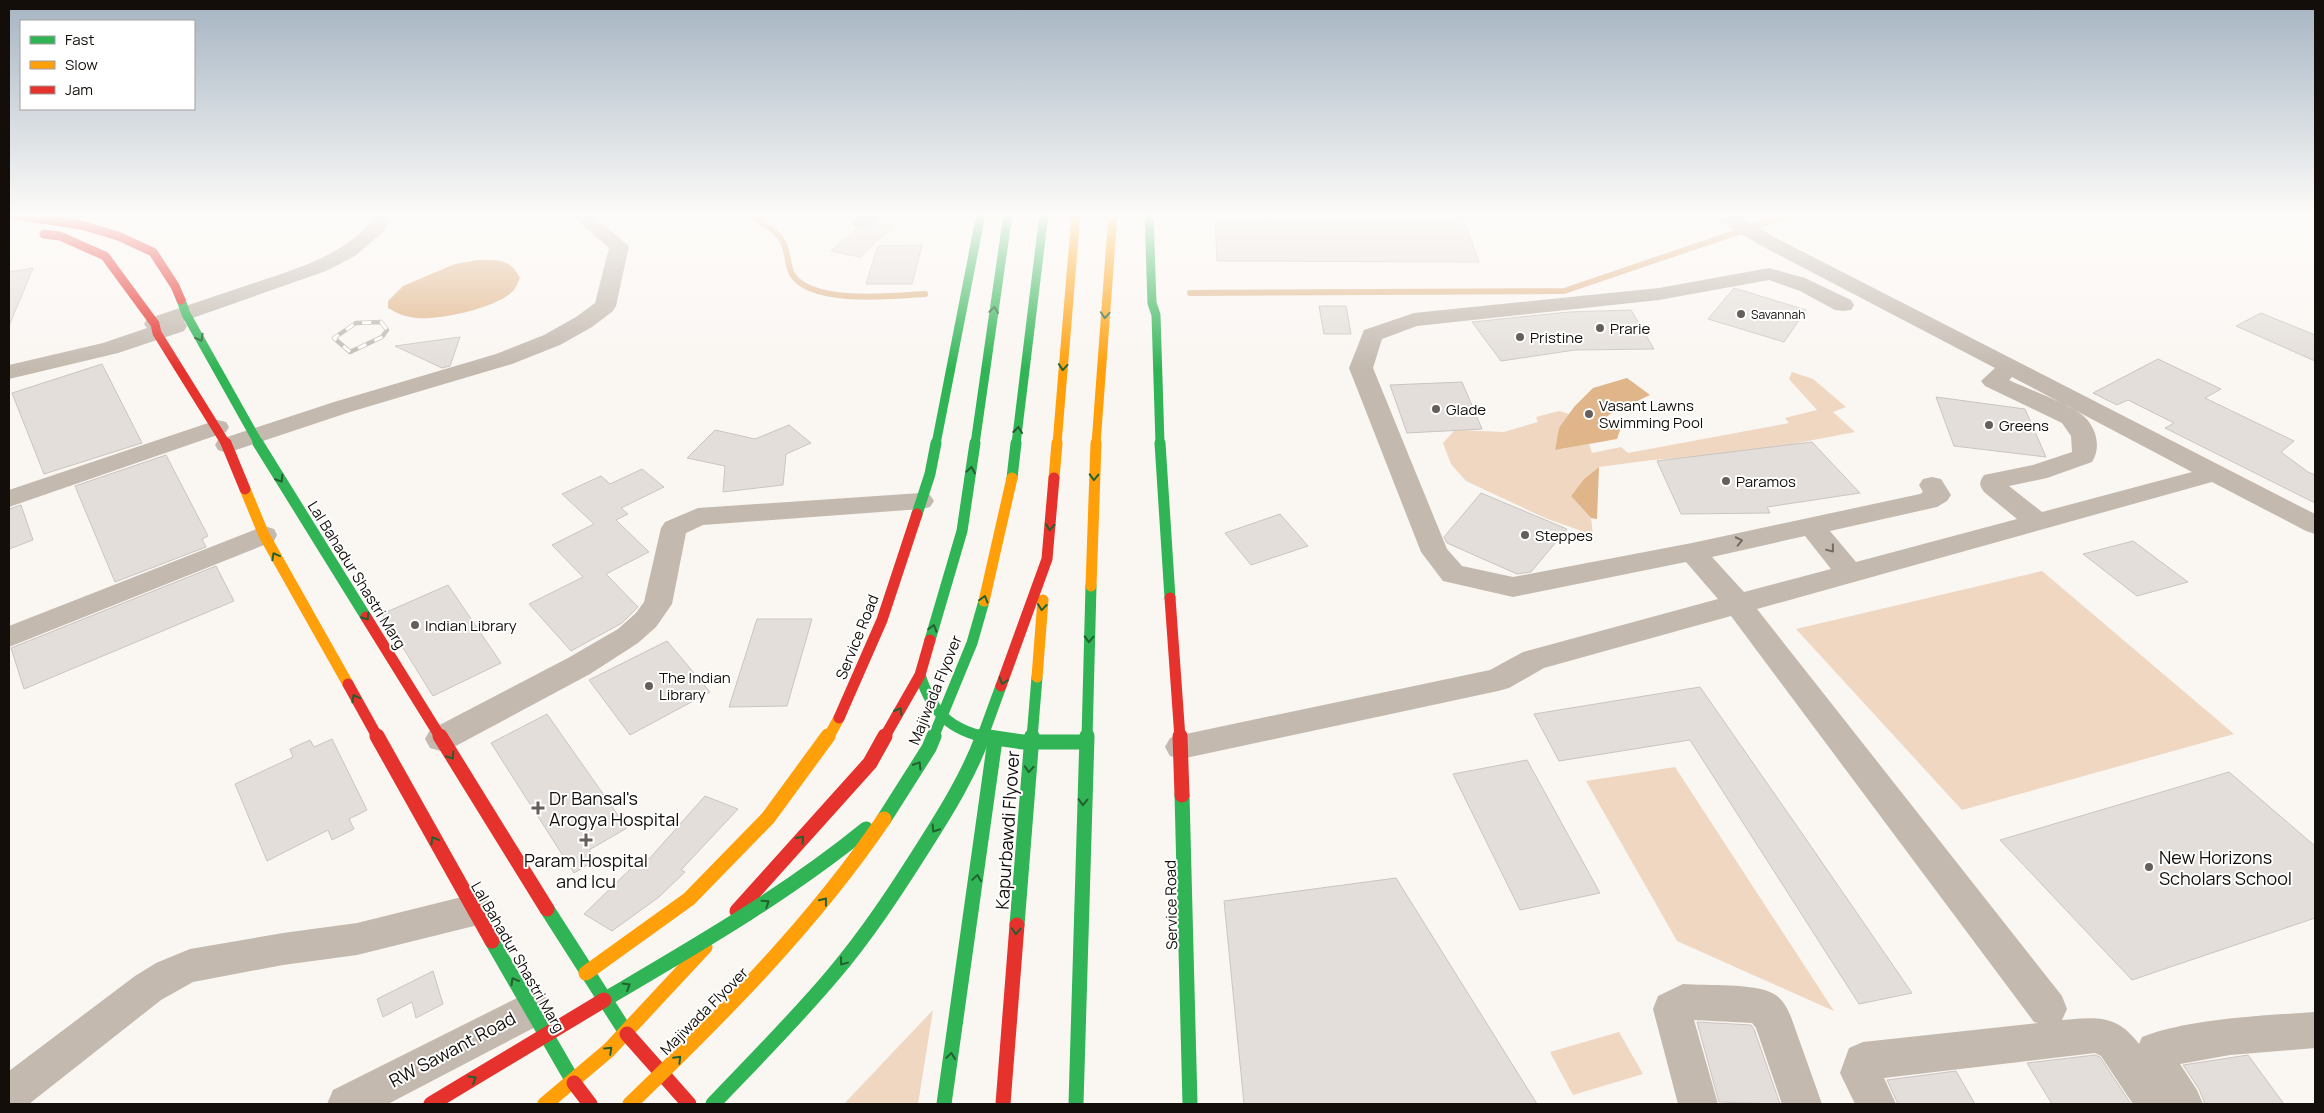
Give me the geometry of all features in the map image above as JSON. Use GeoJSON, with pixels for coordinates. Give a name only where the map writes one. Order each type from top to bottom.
{"type":"FeatureCollection","features":[{"type":"Feature","properties":{"kind":"main road","name":"Lal Bahadur Shastri Marg"},"geometry":{"type":"LineString","coordinates":[[113,266],[137,299],[222,436],[264,535],[530,1009],[574,1084],[590,1104]]}},
{"type":"Feature","properties":{"kind":"main road","name":"Lal Bahadur Shastri Marg"},"geometry":{"type":"LineString","coordinates":[[162,266],[175,286],[188,317],[254,436],[586,973],[627,1034],[689,1104]]}},
{"type":"Feature","properties":{"kind":"main road","name":"Service Road"},"geometry":{"type":"LineString","coordinates":[[586,973],[689,899],[768,818],[831,734],[882,620],[922,501],[930,474],[972,266]]}},
{"type":"Feature","properties":{"kind":"main road"},"geometry":{"type":"LineString","coordinates":[[545,1104],[574,1084],[627,1034],[870,763],[920,675],[962,531],[1000,266]]}},
{"type":"Feature","properties":{"kind":"main road","name":"Majiwada Flyover"},"geometry":{"type":"LineString","coordinates":[[630,1104],[737,1001],[800,932],[861,855],[929,748],[972,642],[995,560],[1012,478],[1038,266]]}},
{"type":"Feature","properties":{"kind":"main road"},"geometry":{"type":"LineString","coordinates":[[713,1104],[773,1043],[833,975],[896,891],[943,816],[978,750],[1047,559],[1072,266]]}},
{"type":"Feature","properties":{"kind":"main road"},"geometry":{"type":"LineString","coordinates":[[1076,1104],[1085,742],[1095,459],[1109,266]]}},
{"type":"Feature","properties":{"kind":"main road","name":"Service Road"},"geometry":{"type":"LineString","coordinates":[[1151,266],[1152,304],[1156,315],[1161,474],[1181,747],[1190,1104]]}},
{"type":"Feature","properties":{"kind":"main road"},"geometry":{"type":"LineString","coordinates":[[158,281],[175,286]]}},
{"type":"Feature","properties":{"kind":"main road"},"geometry":{"type":"LineString","coordinates":[[137,299],[145,285]]}},
{"type":"Feature","properties":{"kind":"main road"},"geometry":{"type":"LineString","coordinates":[[1156,315],[1167,304]]}},
{"type":"Feature","properties":{"kind":"main road","name":"Kapurbawdi Flyover"},"geometry":{"type":"LineString","coordinates":[[1003,1104],[1039,634],[1047,559]]}},
{"type":"Feature","properties":{"kind":"main road"},"geometry":{"type":"LineString","coordinates":[[920,675],[930,703],[954,725],[995,740],[1085,742]]}},
{"type":"Feature","properties":{"kind":"main road"},"geometry":{"type":"LineString","coordinates":[[944,1104],[995,740]]}},
{"type":"Feature","properties":{"kind":"main road"},"geometry":{"type":"LineString","coordinates":[[431,1104],[764,904],[843,849],[892,807]]}},
{"type":"Feature","properties":{"kind":"street"},"geometry":{"type":"LineString","coordinates":[[9,372],[110,348],[321,266]]}},
{"type":"Feature","properties":{"kind":"street"},"geometry":{"type":"LineString","coordinates":[[9,498],[222,436],[254,436],[342,407],[504,359],[552,340],[584,322],[604,306],[614,266]]}},
{"type":"Feature","properties":{"kind":"street"},"geometry":{"type":"LineString","coordinates":[[1815,266],[2315,524]]}},
{"type":"Feature","properties":{"kind":"street"},"geometry":{"type":"LineString","coordinates":[[1843,305],[1804,284],[1783,276],[1769,274],[1658,294],[1414,320],[1372,335],[1361,368],[1435,552],[1453,574],[1514,587],[1692,552],[1928,501],[1938,495],[1932,485]]}},
{"type":"Feature","properties":{"kind":"street"},"geometry":{"type":"LineString","coordinates":[[2011,367],[1993,381],[2078,423],[2086,450],[2083,457],[2038,472],[1993,481],[1993,486],[2038,522]]}},
{"type":"Feature","properties":{"kind":"street"},"geometry":{"type":"LineString","coordinates":[[1181,747],[1498,680],[1534,660],[2216,473]]}},
{"type":"Feature","properties":{"kind":"street"},"geometry":{"type":"LineString","coordinates":[[441,740],[580,666],[628,636],[646,620],[658,604],[674,528],[698,517],[922,501]]}},
{"type":"Feature","properties":{"kind":"street"},"geometry":{"type":"LineString","coordinates":[[1812,526],[1850,573]]}},
{"type":"Feature","properties":{"kind":"street"},"geometry":{"type":"LineString","coordinates":[[9,637],[264,535]]}},
{"type":"Feature","properties":{"kind":"street"},"geometry":{"type":"LineString","coordinates":[[1692,552],[1737,603],[2048,1010]]}},
{"type":"Feature","properties":{"kind":"street"},"geometry":{"type":"LineString","coordinates":[[9,1095],[148,988],[169,974],[190,966],[284,949],[357,939],[474,910]]}},
{"type":"Feature","properties":{"kind":"street"},"geometry":{"type":"LineString","coordinates":[[1698,1104],[1672,1009],[1683,1002],[1760,1006],[1772,1018],[1802,1104]]}},
{"type":"Feature","properties":{"kind":"street","name":"RW Sawant Road"},"geometry":{"type":"LineString","coordinates":[[347,1104],[530,1009]]}},
{"type":"Feature","properties":{"kind":"street"},"geometry":{"type":"LineString","coordinates":[[2183,1104],[2155,1062],[2156,1050],[2230,1037],[2315,1030]]}},
{"type":"Feature","properties":{"kind":"street"},"geometry":{"type":"LineString","coordinates":[[1876,1104],[1860,1073],[1863,1062],[2097,1034],[2115,1043],[2156,1104]]}},
{"type":"Feature","properties":{"kind":"shaded area"},"geometry":{"type":"Polygon","coordinates":[[[450,266],[511,266],[520,278],[514,290],[494,303],[467,312],[427,318],[413,318],[388,308],[388,301],[403,286],[450,266]]]}},
{"type":"Feature","properties":{"kind":"shaded area"},"geometry":{"type":"Polygon","coordinates":[[[1792,372],[1813,379],[1846,407],[1833,412],[1855,432],[1740,454],[1652,460],[1599,467],[1584,479],[1571,496],[1591,518],[1593,535],[1545,518],[1466,481],[1451,464],[1443,443],[1455,430],[1504,432],[1538,422],[1536,417],[1559,411],[1569,414],[1557,439],[1555,450],[1589,444],[1592,453],[1621,447],[1628,453],[1789,423],[1785,418],[1817,410],[1789,379],[1792,372]]]}},
{"type":"Feature","properties":{"kind":"shaded area","name":"Vasant Lawns Swimming Pool"},"geometry":{"type":"Polygon","coordinates":[[[1627,378],[1650,395],[1610,414],[1603,420],[1623,421],[1617,439],[1555,450],[1559,428],[1574,407],[1593,388],[1627,378]]]}},
{"type":"Feature","properties":{"kind":"shaded area"},"geometry":{"type":"Polygon","coordinates":[[[1599,467],[1597,519],[1591,518],[1571,496],[1584,479],[1599,467]]]}},
{"type":"Feature","properties":{"kind":"shaded area"},"geometry":{"type":"Polygon","coordinates":[[[2042,571],[2234,734],[1962,810],[1796,629],[2042,571]]]}},
{"type":"Feature","properties":{"kind":"shaded area"},"geometry":{"type":"Polygon","coordinates":[[[1675,767],[1834,1011],[1677,941],[1586,781],[1675,767]]]}},
{"type":"Feature","properties":{"kind":"shaded area"},"geometry":{"type":"Polygon","coordinates":[[[933,1010],[918,1104],[844,1104],[933,1010]]]}},
{"type":"Feature","properties":{"kind":"shaded area"},"geometry":{"type":"Polygon","coordinates":[[[1619,1032],[1643,1074],[1573,1095],[1550,1052],[1619,1032]]]}},
{"type":"Feature","properties":{"kind":"building"},"geometry":{"type":"Polygon","coordinates":[[[872,266],[917,266],[912,284],[866,284],[872,266]]]}},
{"type":"Feature","properties":{"kind":"building"},"geometry":{"type":"Polygon","coordinates":[[[33,268],[9,326],[9,272],[33,268]]]}},
{"type":"Feature","properties":{"kind":"building","name":"Savannah"},"geometry":{"type":"Polygon","coordinates":[[[1734,288],[1806,310],[1784,342],[1708,319],[1734,288]]]}},
{"type":"Feature","properties":{"kind":"building"},"geometry":{"type":"Polygon","coordinates":[[[1319,306],[1346,306],[1351,334],[1324,334],[1319,306]]]}},
{"type":"Feature","properties":{"kind":"building"},"geometry":{"type":"Polygon","coordinates":[[[1631,310],[1654,349],[1575,350],[1501,361],[1472,322],[1569,312],[1631,310]]]}},
{"type":"Feature","properties":{"kind":"building"},"geometry":{"type":"Polygon","coordinates":[[[2261,313],[2315,335],[2315,361],[2236,326],[2261,313]]]}},
{"type":"Feature","properties":{"kind":"building"},"geometry":{"type":"Polygon","coordinates":[[[460,337],[450,366],[442,368],[395,346],[460,337]]]}},
{"type":"Feature","properties":{"kind":"building"},"geometry":{"type":"Polygon","coordinates":[[[2158,359],[2221,389],[2205,398],[2294,441],[2281,452],[2315,475],[2315,503],[2165,428],[2174,423],[2128,400],[2117,405],[2093,393],[2158,359]]]}},
{"type":"Feature","properties":{"kind":"building"},"geometry":{"type":"Polygon","coordinates":[[[102,364],[142,443],[44,474],[12,393],[102,364]]]}},
{"type":"Feature","properties":{"kind":"building","name":"Glade"},"geometry":{"type":"Polygon","coordinates":[[[1462,382],[1482,429],[1407,433],[1390,385],[1462,382]]]}},
{"type":"Feature","properties":{"kind":"building","name":"Greens"},"geometry":{"type":"Polygon","coordinates":[[[1936,397],[2025,409],[2046,457],[1954,446],[1936,397]]]}},
{"type":"Feature","properties":{"kind":"building"},"geometry":{"type":"Polygon","coordinates":[[[789,425],[811,443],[786,454],[783,485],[723,492],[725,466],[687,458],[715,430],[755,439],[789,425]]]}},
{"type":"Feature","properties":{"kind":"building"},"geometry":{"type":"Polygon","coordinates":[[[1812,442],[1860,493],[1767,507],[1770,513],[1681,514],[1657,461],[1812,442]]]}},
{"type":"Feature","properties":{"kind":"building"},"geometry":{"type":"Polygon","coordinates":[[[166,455],[208,536],[202,539],[206,547],[115,582],[75,486],[166,455]]]}},
{"type":"Feature","properties":{"kind":"building"},"geometry":{"type":"Polygon","coordinates":[[[642,469],[664,487],[621,508],[628,514],[616,520],[649,552],[606,574],[638,607],[622,623],[571,651],[529,604],[583,577],[552,545],[594,524],[562,494],[601,476],[610,484],[642,469]]]}},
{"type":"Feature","properties":{"kind":"building","name":"Steppes"},"geometry":{"type":"Polygon","coordinates":[[[1481,493],[1567,529],[1531,572],[1517,574],[1447,543],[1444,537],[1481,493]]]}},
{"type":"Feature","properties":{"kind":"building"},"geometry":{"type":"Polygon","coordinates":[[[21,505],[33,540],[9,549],[9,509],[21,505]]]}},
{"type":"Feature","properties":{"kind":"building"},"geometry":{"type":"Polygon","coordinates":[[[1280,514],[1308,546],[1251,565],[1225,533],[1280,514]]]}},
{"type":"Feature","properties":{"kind":"building"},"geometry":{"type":"Polygon","coordinates":[[[2133,541],[2188,582],[2137,596],[2083,554],[2133,541]]]}},
{"type":"Feature","properties":{"kind":"building"},"geometry":{"type":"Polygon","coordinates":[[[216,566],[234,601],[24,689],[11,648],[216,566]]]}},
{"type":"Feature","properties":{"kind":"building"},"geometry":{"type":"Polygon","coordinates":[[[448,585],[501,663],[433,696],[382,614],[448,585]]]}},
{"type":"Feature","properties":{"kind":"building"},"geometry":{"type":"Polygon","coordinates":[[[757,619],[812,619],[787,706],[729,707],[757,619]]]}},
{"type":"Feature","properties":{"kind":"building","name":"The Indian Library"},"geometry":{"type":"Polygon","coordinates":[[[667,641],[710,692],[630,735],[589,680],[667,641]]]}},
{"type":"Feature","properties":{"kind":"building"},"geometry":{"type":"Polygon","coordinates":[[[1700,687],[1912,993],[1859,1004],[1690,740],[1559,761],[1534,714],[1700,687]]]}},
{"type":"Feature","properties":{"kind":"building"},"geometry":{"type":"Polygon","coordinates":[[[547,714],[627,828],[589,850],[596,860],[574,873],[491,743],[547,714]]]}},
{"type":"Feature","properties":{"kind":"building"},"geometry":{"type":"Polygon","coordinates":[[[332,739],[367,810],[349,819],[354,829],[332,840],[328,830],[267,861],[235,784],[293,757],[290,749],[310,740],[314,747],[332,739]]]}},
{"type":"Feature","properties":{"kind":"building"},"geometry":{"type":"Polygon","coordinates":[[[1527,760],[1600,893],[1520,910],[1453,774],[1527,760]]]}},
{"type":"Feature","properties":{"kind":"building"},"geometry":{"type":"Polygon","coordinates":[[[2229,772],[2315,846],[2315,918],[2132,980],[2000,840],[2229,772]]]}},
{"type":"Feature","properties":{"kind":"building"},"geometry":{"type":"Polygon","coordinates":[[[705,796],[738,809],[681,870],[685,872],[659,897],[612,931],[584,914],[646,854],[649,859],[705,796]]]}},
{"type":"Feature","properties":{"kind":"building"},"geometry":{"type":"Polygon","coordinates":[[[1396,878],[1537,1104],[1244,1104],[1224,901],[1396,878]]]}},
{"type":"Feature","properties":{"kind":"building"},"geometry":{"type":"Polygon","coordinates":[[[433,971],[443,1004],[416,1018],[412,1002],[383,1017],[377,999],[433,971]]]}},
{"type":"Feature","properties":{"kind":"building"},"geometry":{"type":"Polygon","coordinates":[[[1697,1022],[1751,1025],[1780,1104],[1719,1102],[1697,1022]]]}},
{"type":"Feature","properties":{"kind":"building"},"geometry":{"type":"Polygon","coordinates":[[[2095,1055],[2100,1057],[2131,1104],[2052,1104],[2027,1063],[2095,1055]]]}},
{"type":"Feature","properties":{"kind":"building"},"geometry":{"type":"Polygon","coordinates":[[[2248,1055],[2284,1104],[2205,1104],[2199,1089],[2183,1065],[2248,1055]]]}},
{"type":"Feature","properties":{"kind":"building"},"geometry":{"type":"Polygon","coordinates":[[[1956,1071],[1975,1104],[1898,1104],[1887,1080],[1956,1071]]]}},
{"type":"Feature","properties":{"kind":"waterway"},"geometry":{"type":"LineString","coordinates":[[790,266],[792,274],[802,284],[816,290],[834,294],[874,297],[925,294]]}},
{"type":"Feature","properties":{"kind":"waterway"},"geometry":{"type":"LineString","coordinates":[[1190,293],[1564,291],[1638,266]]}},
{"type":"Feature","properties":{"kind":"railway"},"geometry":{"type":"LineString","coordinates":[[381,322],[387,330],[382,337],[350,352],[334,338],[356,323],[381,322]]}},
{"type":"Feature","properties":{"kind":"traffic: fast"},"geometry":{"type":"LineString","coordinates":[[917,514],[930,474],[971,266]]}},
{"type":"Feature","properties":{"kind":"traffic: fast"},"geometry":{"type":"LineString","coordinates":[[930,640],[962,531],[1000,266]]}},
{"type":"Feature","properties":{"kind":"traffic: fast"},"geometry":{"type":"LineString","coordinates":[[1012,478],[1038,266]]}},
{"type":"Feature","properties":{"kind":"traffic: fast"},"geometry":{"type":"LineString","coordinates":[[1151,266],[1152,303],[1156,315],[1161,474],[1170,598]]}},
{"type":"Feature","properties":{"kind":"traffic: fast"},"geometry":{"type":"LineString","coordinates":[[181,300],[186,314],[254,436],[366,617]]}},
{"type":"Feature","properties":{"kind":"traffic: fast"},"geometry":{"type":"LineString","coordinates":[[1076,1104],[1091,586]]}},
{"type":"Feature","properties":{"kind":"traffic: fast"},"geometry":{"type":"LineString","coordinates":[[884,819],[929,748],[972,643],[984,601]]}},
{"type":"Feature","properties":{"kind":"traffic: fast"},"geometry":{"type":"LineString","coordinates":[[920,675],[931,704],[945,719],[962,729],[981,736],[1002,740],[1044,743],[1085,742]]}},
{"type":"Feature","properties":{"kind":"traffic: fast"},"geometry":{"type":"LineString","coordinates":[[1017,925],[1037,677]]}},
{"type":"Feature","properties":{"kind":"traffic: fast"},"geometry":{"type":"LineString","coordinates":[[713,1104],[785,1029],[833,975],[896,891],[943,816],[978,750],[1001,686]]}},
{"type":"Feature","properties":{"kind":"traffic: fast"},"geometry":{"type":"LineString","coordinates":[[944,1104],[995,740]]}},
{"type":"Feature","properties":{"kind":"traffic: fast"},"geometry":{"type":"LineString","coordinates":[[1182,795],[1190,1104]]}},
{"type":"Feature","properties":{"kind":"traffic: fast"},"geometry":{"type":"LineString","coordinates":[[604,1000],[772,899],[836,854],[866,829]]}},
{"type":"Feature","properties":{"kind":"traffic: fast"},"geometry":{"type":"LineString","coordinates":[[547,909],[627,1034]]}},
{"type":"Feature","properties":{"kind":"traffic: fast"},"geometry":{"type":"LineString","coordinates":[[492,941],[574,1083]]}},
{"type":"Feature","properties":{"kind":"traffic: slow"},"geometry":{"type":"LineString","coordinates":[[1054,478],[1072,266]]}},
{"type":"Feature","properties":{"kind":"traffic: slow"},"geometry":{"type":"LineString","coordinates":[[1091,586],[1095,459],[1109,266]]}},
{"type":"Feature","properties":{"kind":"traffic: slow"},"geometry":{"type":"LineString","coordinates":[[984,601],[995,560],[1012,478]]}},
{"type":"Feature","properties":{"kind":"traffic: slow"},"geometry":{"type":"LineString","coordinates":[[245,489],[264,535],[348,684]]}},
{"type":"Feature","properties":{"kind":"traffic: slow"},"geometry":{"type":"LineString","coordinates":[[1037,677],[1043,600]]}},
{"type":"Feature","properties":{"kind":"traffic: slow"},"geometry":{"type":"LineString","coordinates":[[586,973],[689,899],[768,818],[834,729],[839,718]]}},
{"type":"Feature","properties":{"kind":"traffic: slow"},"geometry":{"type":"LineString","coordinates":[[630,1104],[766,969],[828,897],[884,819]]}},
{"type":"Feature","properties":{"kind":"traffic: slow"},"geometry":{"type":"LineString","coordinates":[[545,1104],[609,1050],[705,947]]}},
{"type":"Feature","properties":{"kind":"traffic: jam"},"geometry":{"type":"LineString","coordinates":[[112,266],[155,324],[157,333],[227,445],[245,489]]}},
{"type":"Feature","properties":{"kind":"traffic: jam"},"geometry":{"type":"LineString","coordinates":[[162,266],[175,286],[181,300]]}},
{"type":"Feature","properties":{"kind":"traffic: jam"},"geometry":{"type":"LineString","coordinates":[[1001,686],[1047,559],[1054,478]]}},
{"type":"Feature","properties":{"kind":"traffic: jam"},"geometry":{"type":"LineString","coordinates":[[839,718],[882,620],[917,514]]}},
{"type":"Feature","properties":{"kind":"traffic: jam"},"geometry":{"type":"LineString","coordinates":[[1170,598],[1181,747],[1182,795]]}},
{"type":"Feature","properties":{"kind":"traffic: jam"},"geometry":{"type":"LineString","coordinates":[[366,617],[547,909]]}},
{"type":"Feature","properties":{"kind":"traffic: jam"},"geometry":{"type":"LineString","coordinates":[[737,911],[870,763],[920,675],[930,640]]}},
{"type":"Feature","properties":{"kind":"traffic: jam"},"geometry":{"type":"LineString","coordinates":[[348,684],[492,941]]}},
{"type":"Feature","properties":{"kind":"traffic: jam"},"geometry":{"type":"LineString","coordinates":[[1003,1104],[1017,925]]}},
{"type":"Feature","properties":{"kind":"traffic: jam"},"geometry":{"type":"LineString","coordinates":[[431,1104],[604,1000]]}},
{"type":"Feature","properties":{"kind":"traffic: jam"},"geometry":{"type":"LineString","coordinates":[[627,1034],[689,1104]]}},
{"type":"Feature","properties":{"kind":"traffic: jam"},"geometry":{"type":"LineString","coordinates":[[574,1083],[590,1104]]}},
{"type":"Feature","properties":{"kind":"place","name":"Savannah"},"geometry":{"type":"Point","coordinates":[1741,314]}},
{"type":"Feature","properties":{"kind":"place","name":"Prarie"},"geometry":{"type":"Point","coordinates":[1600,328]}},
{"type":"Feature","properties":{"kind":"place","name":"Pristine"},"geometry":{"type":"Point","coordinates":[1520,337]}},
{"type":"Feature","properties":{"kind":"place","name":"Glade"},"geometry":{"type":"Point","coordinates":[1436,409]}},
{"type":"Feature","properties":{"kind":"place","name":"Vasant Lawns Swimming Pool"},"geometry":{"type":"Point","coordinates":[1589,414]}},
{"type":"Feature","properties":{"kind":"place","name":"Greens"},"geometry":{"type":"Point","coordinates":[1989,425]}},
{"type":"Feature","properties":{"kind":"place","name":"Paramos"},"geometry":{"type":"Point","coordinates":[1726,481]}},
{"type":"Feature","properties":{"kind":"place","name":"Steppes"},"geometry":{"type":"Point","coordinates":[1525,535]}},
{"type":"Feature","properties":{"kind":"place","name":"Indian Library"},"geometry":{"type":"Point","coordinates":[415,625]}},
{"type":"Feature","properties":{"kind":"place","name":"The Indian Library"},"geometry":{"type":"Point","coordinates":[649,686]}},
{"type":"Feature","properties":{"kind":"place","name":"Dr Bansal's Arogya Hospital"},"geometry":{"type":"Point","coordinates":[538,808]}},
{"type":"Feature","properties":{"kind":"place","name":"Param Hospital and Icu"},"geometry":{"type":"Point","coordinates":[586,840]}},
{"type":"Feature","properties":{"kind":"place","name":"New Horizons Scholars School"},"geometry":{"type":"Point","coordinates":[2149,867]}}]}
